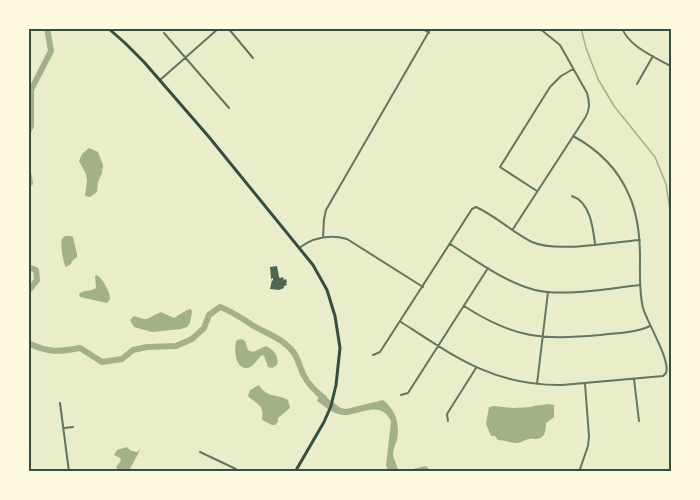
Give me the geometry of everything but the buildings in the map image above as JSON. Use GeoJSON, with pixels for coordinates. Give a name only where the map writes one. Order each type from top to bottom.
{"type":"FeatureCollection","features":[{"type":"Feature","properties":{"kind":"main road"},"geometry":{"type":"LineString","coordinates":[[108,28],[125,43],[209,137],[313,265],[327,290],[338,328],[339,371],[331,406],[324,422],[295,471]]}},
{"type":"Feature","properties":{"kind":"street"},"geometry":{"type":"LineString","coordinates":[[159,81],[219,28]]}},
{"type":"Feature","properties":{"kind":"street"},"geometry":{"type":"LineString","coordinates":[[228,28],[253,58]]}},
{"type":"Feature","properties":{"kind":"street"},"geometry":{"type":"LineString","coordinates":[[421,28],[429,33]]}},
{"type":"Feature","properties":{"kind":"street"},"geometry":{"type":"LineString","coordinates":[[323,237],[326,210],[431,28]]}},
{"type":"Feature","properties":{"kind":"street"},"geometry":{"type":"LineString","coordinates":[[513,230],[588,111],[589,100],[586,91],[560,45],[539,28]]}},
{"type":"Feature","properties":{"kind":"street"},"geometry":{"type":"LineString","coordinates":[[622,30],[628,39],[672,67]]}},
{"type":"Feature","properties":{"kind":"street"},"geometry":{"type":"LineString","coordinates":[[164,33],[229,108]]}},
{"type":"Feature","properties":{"kind":"street"},"geometry":{"type":"LineString","coordinates":[[637,84],[653,56]]}},
{"type":"Feature","properties":{"kind":"street"},"geometry":{"type":"LineString","coordinates":[[537,191],[500,167],[553,84],[573,69]]}},
{"type":"Feature","properties":{"kind":"street"},"geometry":{"type":"LineString","coordinates":[[401,322],[460,360],[501,377],[556,385],[666,375],[662,352],[643,308],[640,285],[640,240],[635,212],[628,192],[613,169],[601,156],[573,136]]}},
{"type":"Feature","properties":{"kind":"street"},"geometry":{"type":"LineString","coordinates":[[572,196],[582,202],[588,213],[595,244]]}},
{"type":"Feature","properties":{"kind":"street"},"geometry":{"type":"LineString","coordinates":[[373,355],[380,352],[401,322],[472,209],[476,207],[533,242],[549,247],[640,240]]}},
{"type":"Feature","properties":{"kind":"street"},"geometry":{"type":"LineString","coordinates":[[299,248],[308,241],[323,237],[352,241],[423,287]]}},
{"type":"Feature","properties":{"kind":"street"},"geometry":{"type":"LineString","coordinates":[[450,244],[504,278],[534,290],[569,292],[640,285]]}},
{"type":"Feature","properties":{"kind":"street"},"geometry":{"type":"LineString","coordinates":[[401,395],[408,393],[489,268]]}},
{"type":"Feature","properties":{"kind":"street"},"geometry":{"type":"LineString","coordinates":[[537,384],[548,292]]}},
{"type":"Feature","properties":{"kind":"street"},"geometry":{"type":"LineString","coordinates":[[464,306],[498,326],[543,337],[632,332],[650,326]]}},
{"type":"Feature","properties":{"kind":"street"},"geometry":{"type":"LineString","coordinates":[[448,420],[447,414],[476,367]]}},
{"type":"Feature","properties":{"kind":"street"},"geometry":{"type":"LineString","coordinates":[[634,379],[639,421]]}},
{"type":"Feature","properties":{"kind":"street"},"geometry":{"type":"LineString","coordinates":[[579,471],[589,436],[585,384]]}},
{"type":"Feature","properties":{"kind":"street"},"geometry":{"type":"LineString","coordinates":[[60,403],[69,471]]}},
{"type":"Feature","properties":{"kind":"street"},"geometry":{"type":"LineString","coordinates":[[64,428],[73,427]]}},
{"type":"Feature","properties":{"kind":"street"},"geometry":{"type":"LineString","coordinates":[[200,452],[238,471]]}},
{"type":"Feature","properties":{"kind":"shaded area"},"geometry":{"type":"Polygon","coordinates":[[[89,148],[98,152],[103,165],[97,192],[90,197],[85,196],[86,174],[79,161],[82,154],[89,148]]]}},
{"type":"Feature","properties":{"kind":"shaded area"},"geometry":{"type":"Polygon","coordinates":[[[65,236],[73,237],[77,254],[77,257],[66,267],[61,245],[65,236]]]}},
{"type":"Feature","properties":{"kind":"shaded area"},"geometry":{"type":"Polygon","coordinates":[[[97,275],[109,293],[110,299],[107,303],[80,297],[81,292],[96,288],[95,276],[97,275]]]}},
{"type":"Feature","properties":{"kind":"shaded area"},"geometry":{"type":"Polygon","coordinates":[[[191,309],[190,323],[181,329],[152,332],[134,327],[130,320],[134,316],[143,319],[161,312],[174,318],[191,309]]]}},
{"type":"Feature","properties":{"kind":"shaded area"},"geometry":{"type":"Polygon","coordinates":[[[237,340],[245,341],[248,350],[253,352],[266,346],[271,349],[277,356],[277,365],[272,368],[268,367],[262,355],[252,366],[247,368],[240,365],[235,352],[237,340]]]}},
{"type":"Feature","properties":{"kind":"shaded area"},"geometry":{"type":"Polygon","coordinates":[[[259,385],[269,394],[288,400],[290,408],[278,418],[275,425],[262,420],[260,406],[248,396],[250,390],[259,385]]]}},
{"type":"Feature","properties":{"kind":"shaded area"},"geometry":{"type":"Polygon","coordinates":[[[320,393],[346,409],[383,400],[391,408],[397,423],[397,440],[393,455],[398,470],[404,471],[426,466],[431,471],[389,472],[386,466],[391,421],[387,414],[376,409],[343,415],[336,413],[317,401],[320,393]]]}},
{"type":"Feature","properties":{"kind":"shaded area"},"geometry":{"type":"Polygon","coordinates":[[[554,405],[554,417],[546,423],[545,432],[541,438],[516,443],[498,440],[495,436],[491,436],[486,424],[489,407],[513,408],[554,405]]]}},
{"type":"Feature","properties":{"kind":"shaded area"},"geometry":{"type":"Polygon","coordinates":[[[127,447],[137,452],[141,449],[129,471],[119,471],[116,467],[121,461],[114,455],[117,450],[127,447]]]}},
{"type":"Feature","properties":{"kind":"waterway"},"geometry":{"type":"LineString","coordinates":[[28,132],[31,126],[31,90],[51,51],[47,28]]}},
{"type":"Feature","properties":{"kind":"waterway"},"geometry":{"type":"LineString","coordinates":[[581,28],[598,79],[614,106],[655,157],[666,184],[672,223]]}},
{"type":"Feature","properties":{"kind":"waterway"},"geometry":{"type":"LineString","coordinates":[[28,172],[30,183],[28,184]]}},
{"type":"Feature","properties":{"kind":"waterway"},"geometry":{"type":"LineString","coordinates":[[28,267],[36,270],[37,280],[28,291]]}},
{"type":"Feature","properties":{"kind":"waterway"},"geometry":{"type":"LineString","coordinates":[[28,343],[54,351],[80,348],[102,362],[122,359],[133,350],[176,346],[192,339],[204,328],[209,315],[220,307],[290,348],[307,381],[324,398]]}}]}
